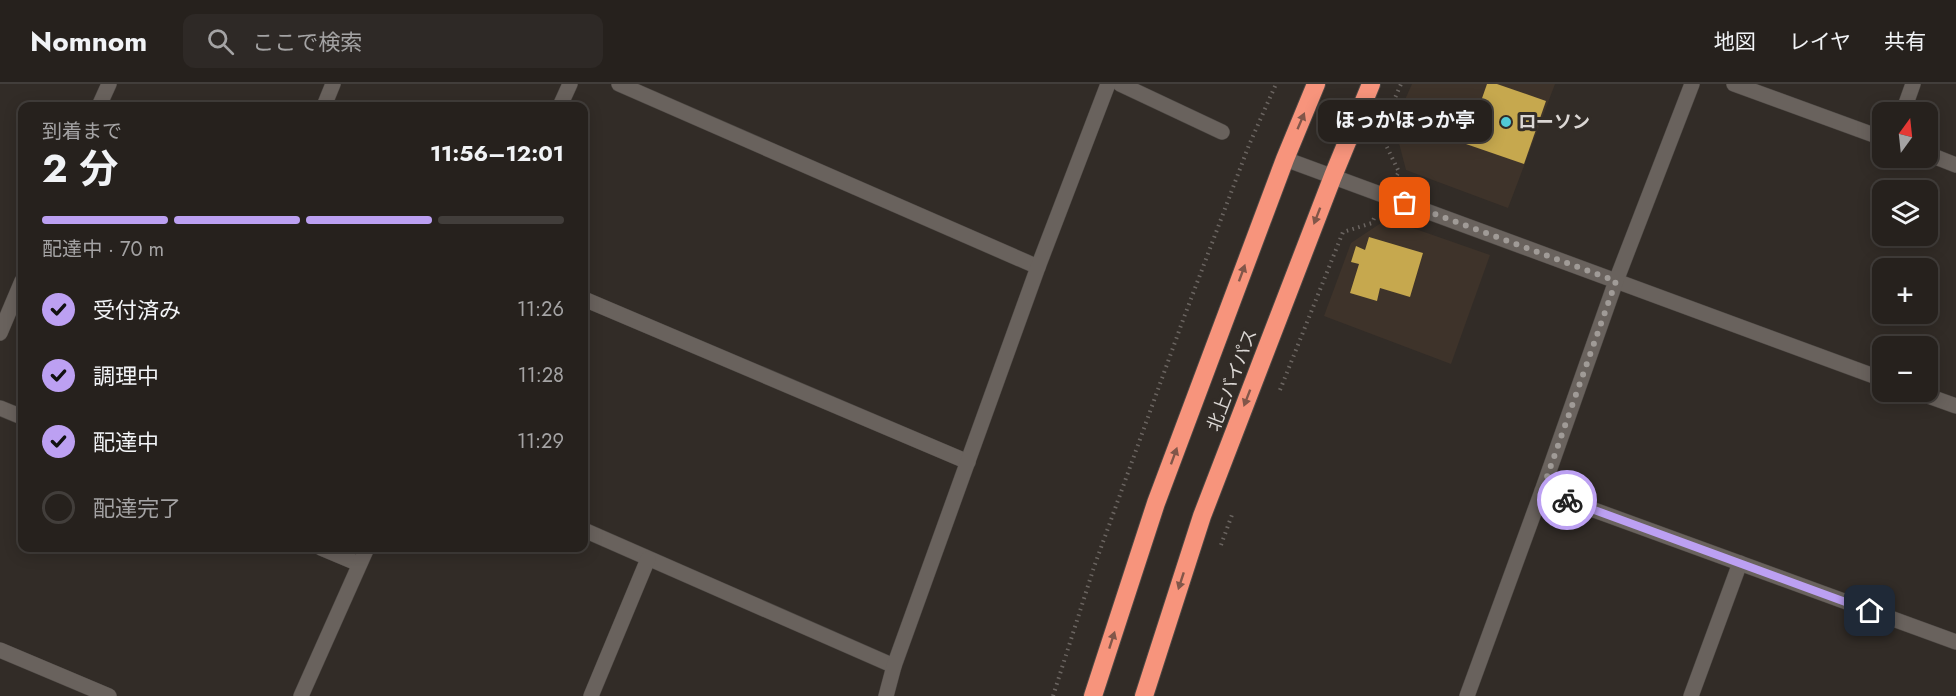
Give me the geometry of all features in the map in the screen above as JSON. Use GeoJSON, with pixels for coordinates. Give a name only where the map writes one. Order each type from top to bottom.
{"type":"FeatureCollection","features":[{"type":"Feature","properties":{"kind":"highway","name":"北上バイパス"},"geometry":{"type":"LineString","coordinates":[[1094,696],[1156,504],[1285,159],[1316,84]]}},
{"type":"Feature","properties":{"kind":"highway","name":"北上バイパス"},"geometry":{"type":"LineString","coordinates":[[1144,696],[1202,516],[1332,176],[1371,84]]}},
{"type":"Feature","properties":{"kind":"street"},"geometry":{"type":"LineString","coordinates":[[101,102],[108,84]]}},
{"type":"Feature","properties":{"kind":"street"},"geometry":{"type":"LineString","coordinates":[[326,102],[333,84]]}},
{"type":"Feature","properties":{"kind":"street"},"geometry":{"type":"LineString","coordinates":[[562,102],[570,84]]}},
{"type":"Feature","properties":{"kind":"street"},"geometry":{"type":"LineString","coordinates":[[619,84],[1038,267]]}},
{"type":"Feature","properties":{"kind":"street"},"geometry":{"type":"LineString","coordinates":[[886,696],[894,666],[1038,267],[1108,84]]}},
{"type":"Feature","properties":{"kind":"street"},"geometry":{"type":"LineString","coordinates":[[1120,84],[1222,132]]}},
{"type":"Feature","properties":{"kind":"street"},"geometry":{"type":"LineString","coordinates":[[1467,696],[1616,281],[1692,84]]}},
{"type":"Feature","properties":{"kind":"street"},"geometry":{"type":"LineString","coordinates":[[1734,84],[1872,134]]}},
{"type":"Feature","properties":{"kind":"street"},"geometry":{"type":"LineString","coordinates":[[1907,102],[1913,84]]}},
{"type":"Feature","properties":{"kind":"street"},"geometry":{"type":"LineString","coordinates":[[1938,158],[1956,165]]}},
{"type":"Feature","properties":{"kind":"street"},"geometry":{"type":"LineString","coordinates":[[1285,159],[1872,375]]}},
{"type":"Feature","properties":{"kind":"street"},"geometry":{"type":"LineString","coordinates":[[0,333],[18,290]]}},
{"type":"Feature","properties":{"kind":"street"},"geometry":{"type":"LineString","coordinates":[[588,301],[968,462]]}},
{"type":"Feature","properties":{"kind":"street"},"geometry":{"type":"LineString","coordinates":[[1938,400],[1956,406]]}},
{"type":"Feature","properties":{"kind":"street"},"geometry":{"type":"LineString","coordinates":[[0,408],[18,415]]}},
{"type":"Feature","properties":{"kind":"street"},"geometry":{"type":"LineString","coordinates":[[1542,491],[1956,642]]}},
{"type":"Feature","properties":{"kind":"street"},"geometry":{"type":"LineString","coordinates":[[588,532],[894,666]]}},
{"type":"Feature","properties":{"kind":"street"},"geometry":{"type":"LineString","coordinates":[[330,552],[359,564]]}},
{"type":"Feature","properties":{"kind":"street"},"geometry":{"type":"LineString","coordinates":[[302,696],[365,552]]}},
{"type":"Feature","properties":{"kind":"street"},"geometry":{"type":"LineString","coordinates":[[591,696],[648,559]]}},
{"type":"Feature","properties":{"kind":"street"},"geometry":{"type":"LineString","coordinates":[[1691,696],[1740,563]]}},
{"type":"Feature","properties":{"kind":"street"},"geometry":{"type":"LineString","coordinates":[[0,650],[109,696]]}},
{"type":"Feature","properties":{"kind":"path"},"geometry":{"type":"LineString","coordinates":[[1053,696],[1094,567],[1183,320],[1249,145],[1276,84]]}},
{"type":"Feature","properties":{"kind":"path"},"geometry":{"type":"LineString","coordinates":[[1276,400],[1343,232],[1372,223],[1384,195],[1399,172],[1384,141],[1388,114],[1401,84]]}},
{"type":"Feature","properties":{"kind":"path"},"geometry":{"type":"LineString","coordinates":[[1219,550],[1234,507]]}},
{"type":"Feature","properties":{"kind":"shaded area"},"geometry":{"type":"Polygon","coordinates":[[[1412,84],[1555,84],[1508,208],[1406,170],[1394,124],[1412,84]]]}},
{"type":"Feature","properties":{"kind":"shaded area"},"geometry":{"type":"Polygon","coordinates":[[[1387,219],[1490,255],[1451,364],[1324,316],[1351,243],[1387,219]]]}},
{"type":"Feature","properties":{"kind":"building","name":"ローソン"},"geometry":{"type":"Polygon","coordinates":[[[1487,84],[1497,84],[1546,101],[1524,164],[1466,144],[1487,84]]]}},
{"type":"Feature","properties":{"kind":"building"},"geometry":{"type":"Polygon","coordinates":[[[1369,237],[1423,253],[1410,297],[1380,288],[1377,301],[1350,293],[1359,264],[1351,262],[1356,246],[1365,250],[1369,237]]]}},
{"type":"Feature","properties":{"kind":"way so far"},"geometry":{"type":"LineString","coordinates":[[1405,203],[1616,281],[1542,491],[1567,500]]}},
{"type":"Feature","properties":{"kind":"place","name":"ローソン"},"geometry":{"type":"Point","coordinates":[1506,122]}},
{"type":"Feature","properties":{"kind":"place","name":"ほっかほっか亭"},"geometry":{"type":"Point","coordinates":[1405,203]}},
{"type":"Feature","properties":{"kind":"route"},"geometry":{"type":"LineString","coordinates":[[1567,500],[1870,611]]}}]}
